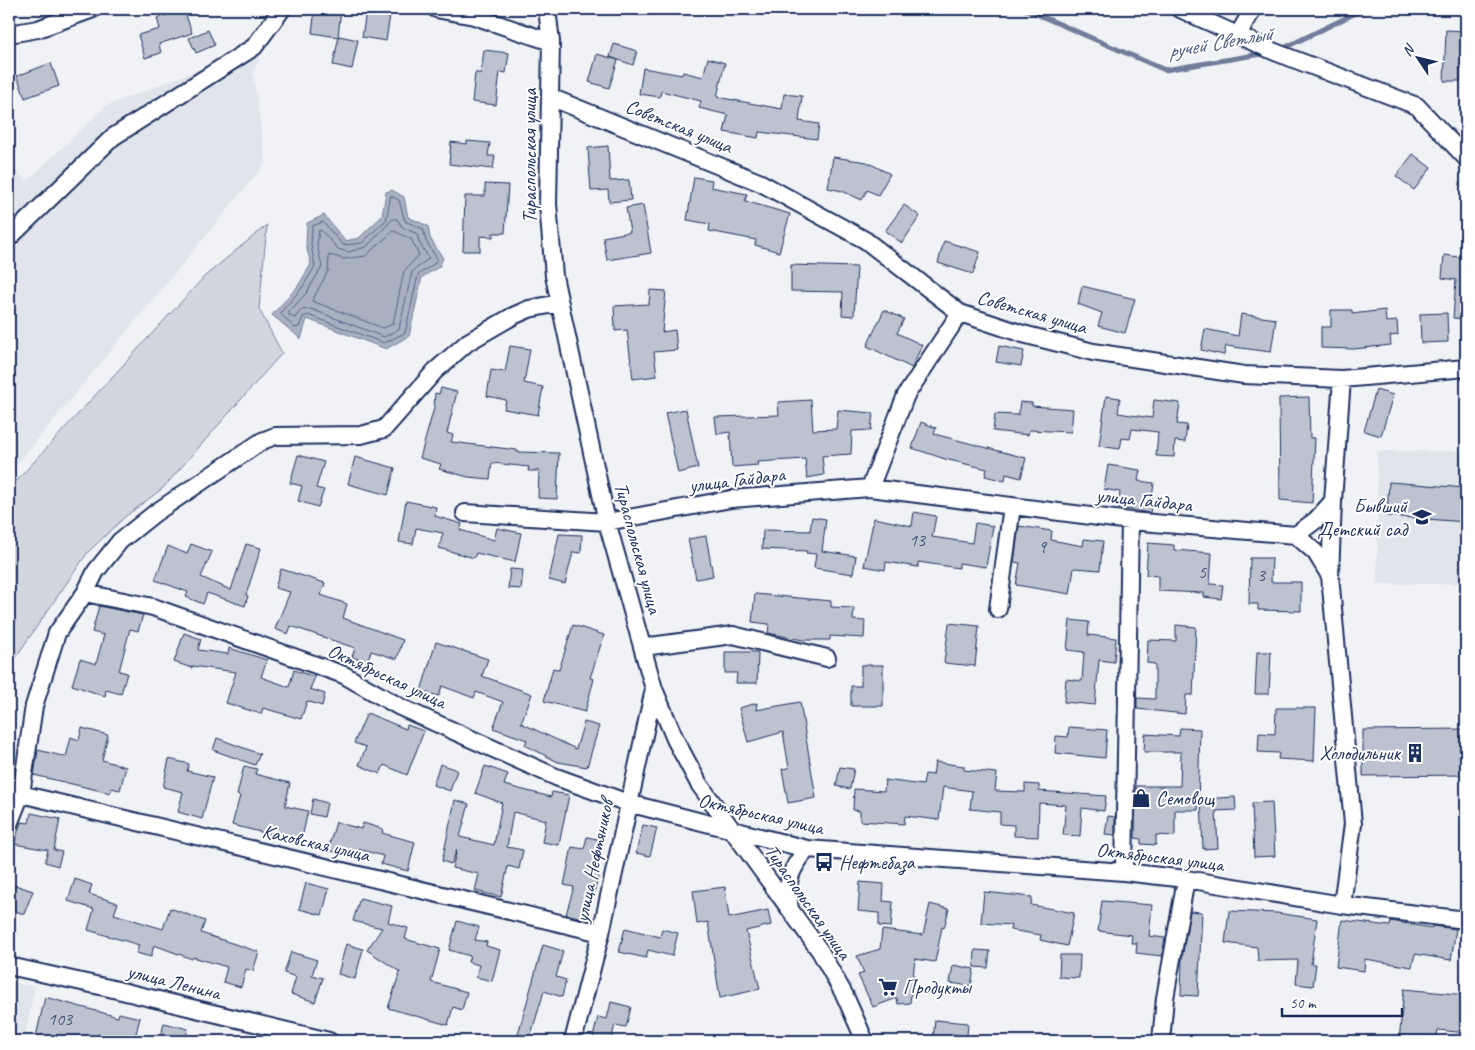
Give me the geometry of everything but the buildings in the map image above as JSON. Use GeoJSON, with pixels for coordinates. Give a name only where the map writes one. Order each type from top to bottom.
{"type":"FeatureCollection","features":[{"type":"Feature","properties":{"kind":"street"},"geometry":{"type":"LineString","coordinates":[[9,34],[38,29],[93,9]]}},
{"type":"Feature","properties":{"kind":"street"},"geometry":{"type":"LineString","coordinates":[[9,238],[113,137],[254,47],[282,9]]}},
{"type":"Feature","properties":{"kind":"street"},"geometry":{"type":"LineString","coordinates":[[436,9],[474,16],[551,42]]}},
{"type":"Feature","properties":{"kind":"street","name":"Тираспольская улица"},"geometry":{"type":"LineString","coordinates":[[547,9],[551,42],[548,204],[558,303],[607,522],[654,689],[675,739],[699,784],[791,914],[820,951],[845,996],[865,1041]]}},
{"type":"Feature","properties":{"kind":"street"},"geometry":{"type":"LineString","coordinates":[[1180,9],[1275,52],[1417,106],[1466,158]]}},
{"type":"Feature","properties":{"kind":"street"},"geometry":{"type":"LineString","coordinates":[[1238,35],[1254,9]]}},
{"type":"Feature","properties":{"kind":"street","name":"Советская улица"},"geometry":{"type":"LineString","coordinates":[[550,98],[762,183],[865,240],[960,314],[1023,334],[1093,352],[1244,374],[1342,379],[1466,368]]}},
{"type":"Feature","properties":{"kind":"street"},"geometry":{"type":"LineString","coordinates":[[9,824],[21,794],[34,706],[57,633],[85,593],[96,571],[120,541],[155,513],[262,440],[275,436],[361,435],[384,429],[435,371],[468,342],[529,309],[558,303]]}},
{"type":"Feature","properties":{"kind":"street"},"geometry":{"type":"LineString","coordinates":[[870,488],[906,395],[960,314]]}},
{"type":"Feature","properties":{"kind":"street"},"geometry":{"type":"LineString","coordinates":[[1342,379],[1333,501],[1330,576],[1353,824],[1342,906]]}},
{"type":"Feature","properties":{"kind":"street","name":"улица Гайдара"},"geometry":{"type":"LineString","coordinates":[[465,513],[607,522],[731,500],[870,488],[1130,521],[1296,534]]}},
{"type":"Feature","properties":{"kind":"street"},"geometry":{"type":"LineString","coordinates":[[1330,576],[1316,553],[1296,534],[1316,520],[1333,501]]}},
{"type":"Feature","properties":{"kind":"street"},"geometry":{"type":"LineString","coordinates":[[998,609],[1012,506]]}},
{"type":"Feature","properties":{"kind":"street"},"geometry":{"type":"LineString","coordinates":[[1124,872],[1130,521]]}},
{"type":"Feature","properties":{"kind":"street","name":"Октябрьская улица"},"geometry":{"type":"LineString","coordinates":[[85,593],[153,608],[344,675],[400,707],[539,769],[628,803],[807,849],[1124,872],[1186,879],[1342,906],[1466,920]]}},
{"type":"Feature","properties":{"kind":"street"},"geometry":{"type":"LineString","coordinates":[[643,647],[733,635],[827,658]]}},
{"type":"Feature","properties":{"kind":"street","name":"улица Нефтяников"},"geometry":{"type":"LineString","coordinates":[[573,1041],[601,933],[654,689]]}},
{"type":"Feature","properties":{"kind":"street","name":"Каховская улица"},"geometry":{"type":"LineString","coordinates":[[21,794],[601,933]]}},
{"type":"Feature","properties":{"kind":"street"},"geometry":{"type":"LineString","coordinates":[[791,914],[787,894],[789,877],[807,849]]}},
{"type":"Feature","properties":{"kind":"street"},"geometry":{"type":"LineString","coordinates":[[1161,1041],[1165,998],[1186,879]]}},
{"type":"Feature","properties":{"kind":"street","name":"улица Ленина"},"geometry":{"type":"LineString","coordinates":[[9,966],[329,1041]]}},
{"type":"Feature","properties":{"kind":"shaded area"},"geometry":{"type":"Polygon","coordinates":[[[248,37],[264,46],[253,73],[266,163],[9,474],[9,164],[27,181],[106,106],[230,57],[248,37]]]}},
{"type":"Feature","properties":{"kind":"shaded area"},"geometry":{"type":"Polygon","coordinates":[[[267,225],[259,309],[282,353],[163,488],[126,516],[88,552],[9,667],[9,489],[205,276],[267,225]]]}},
{"type":"Feature","properties":{"kind":"shaded area","name":"Бывший Детский сад"},"geometry":{"type":"Polygon","coordinates":[[[1377,451],[1466,451],[1466,584],[1377,584],[1377,451]]]}},
{"type":"Feature","properties":{"kind":"shaded area"},"geometry":{"type":"Polygon","coordinates":[[[9,983],[35,986],[24,1041],[9,1041],[9,983]]]}},
{"type":"Feature","properties":{"kind":"water"},"geometry":{"type":"Polygon","coordinates":[[[392,190],[404,197],[408,217],[428,226],[430,238],[443,258],[439,267],[422,277],[409,336],[386,349],[307,319],[301,339],[272,315],[298,286],[311,264],[306,246],[307,223],[324,215],[345,241],[359,238],[382,216],[386,192],[392,190]]]}},
{"type":"Feature","properties":{"kind":"waterway","name":"ручей Светлый"},"geometry":{"type":"LineString","coordinates":[[1025,9],[1165,70],[1267,53]]}},
{"type":"Feature","properties":{"kind":"waterway","name":"ручей Светлый"},"geometry":{"type":"LineString","coordinates":[[1280,50],[1364,9]]}},
{"type":"Feature","properties":{"kind":"place","name":"Бывший Детский сад"},"geometry":{"type":"Point","coordinates":[1422,517]}},
{"type":"Feature","properties":{"kind":"place","name":"Холодильник"},"geometry":{"type":"Point","coordinates":[1415,753]}},
{"type":"Feature","properties":{"kind":"place","name":"Семовощ"},"geometry":{"type":"Point","coordinates":[1141,798]}},
{"type":"Feature","properties":{"kind":"place","name":"Нефтебаза"},"geometry":{"type":"Point","coordinates":[824,862]}},
{"type":"Feature","properties":{"kind":"place","name":"Продукты"},"geometry":{"type":"Point","coordinates":[888,987]}}]}
